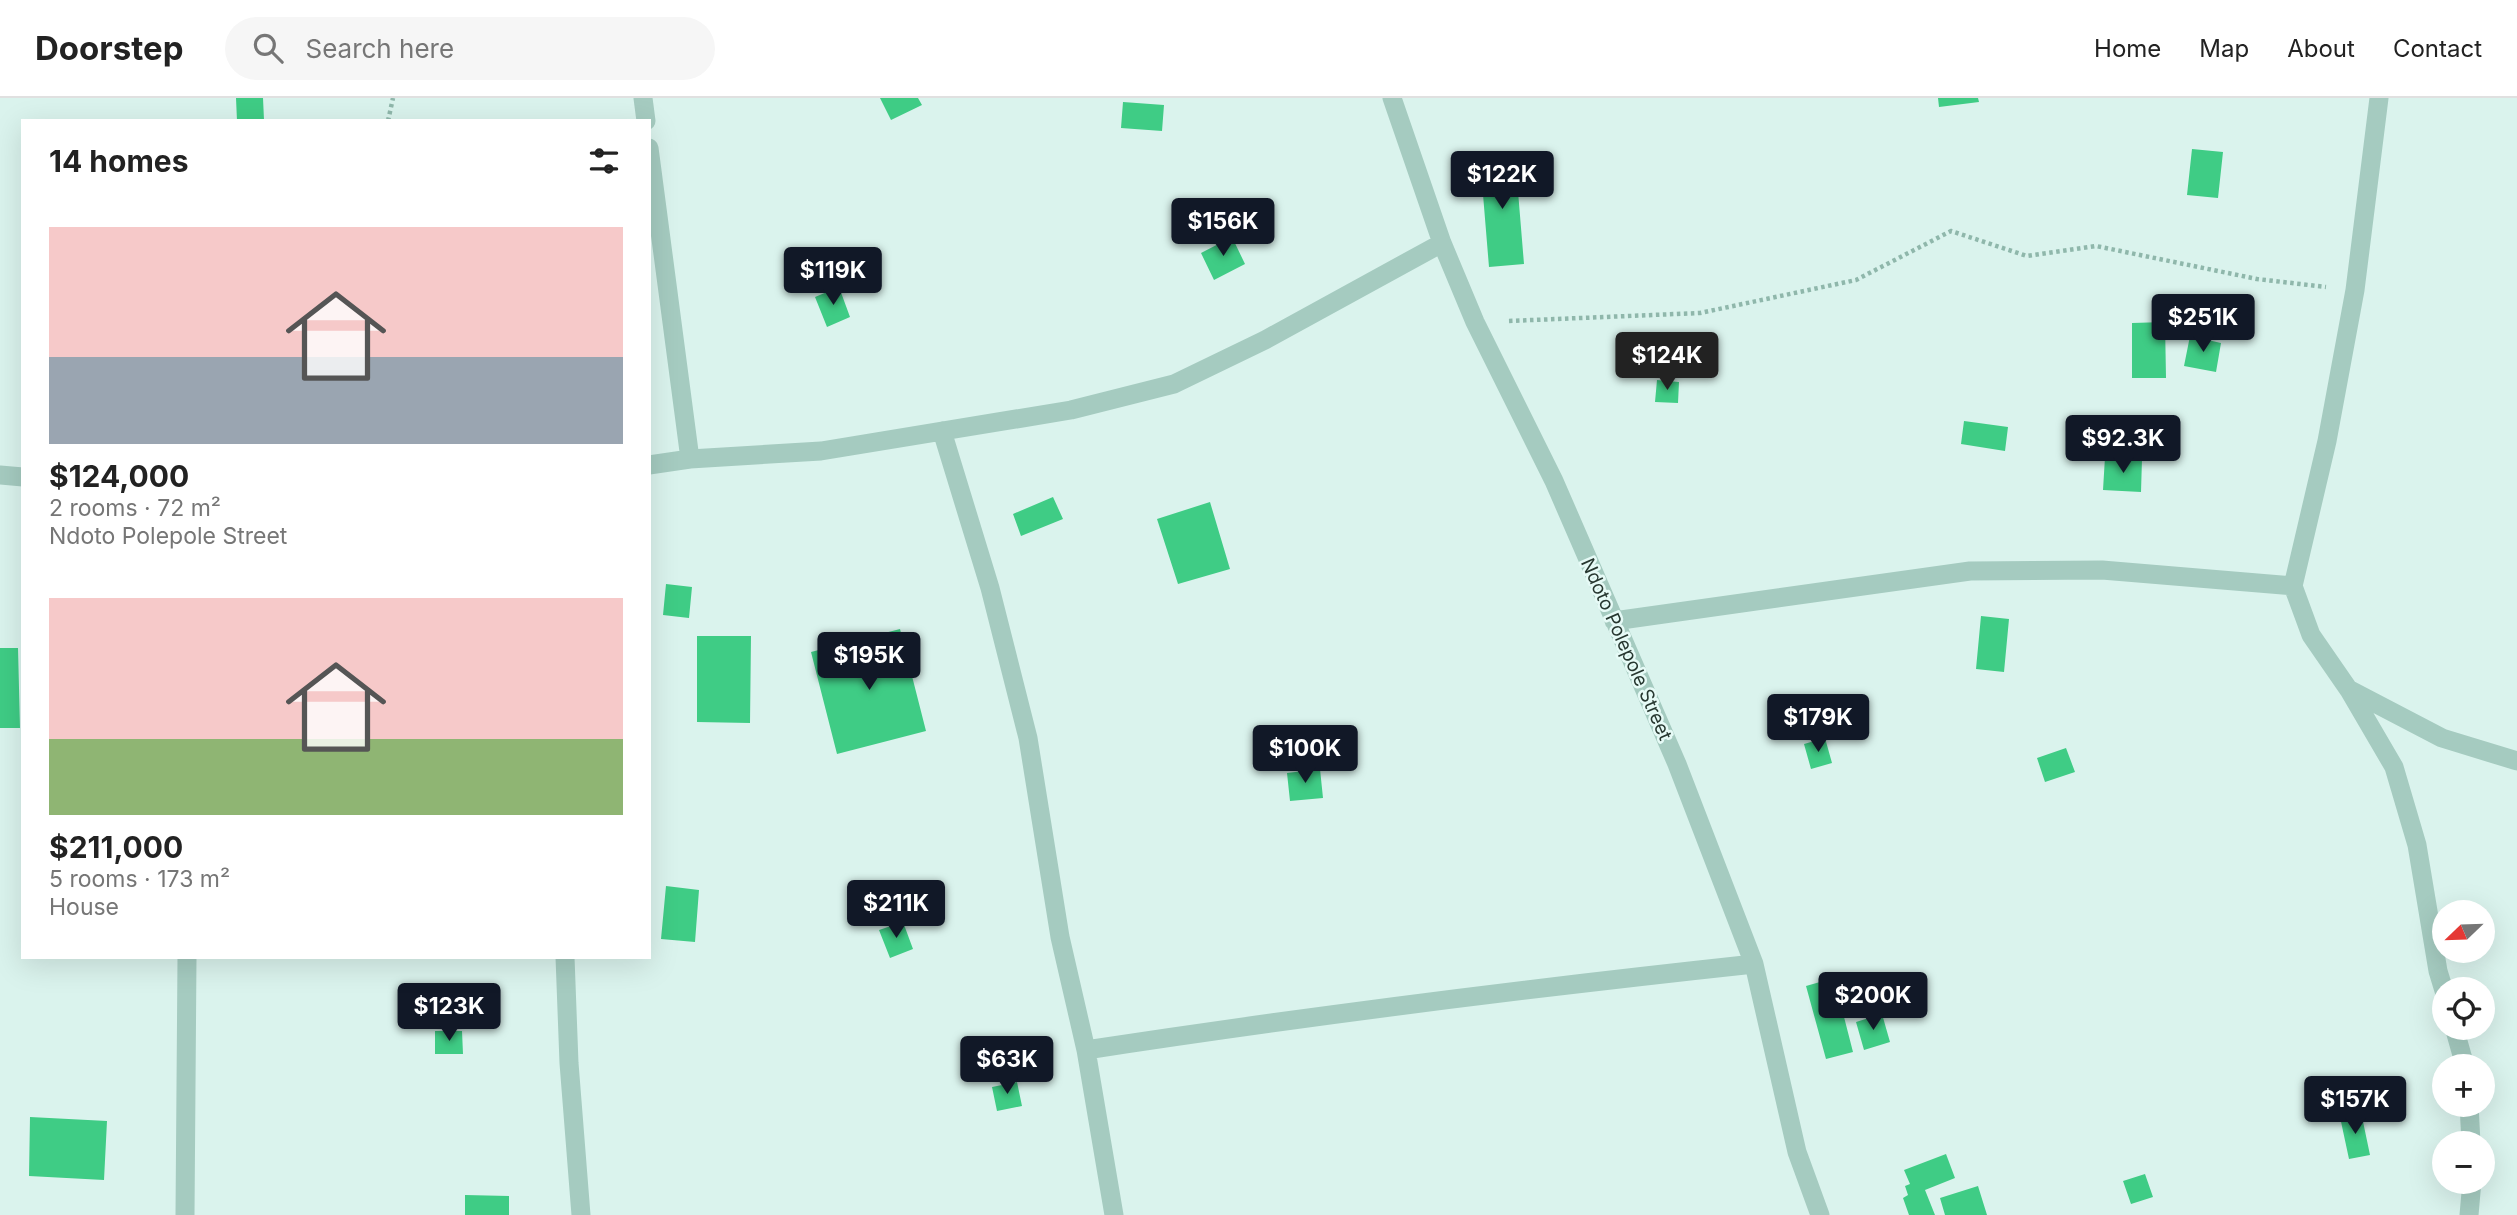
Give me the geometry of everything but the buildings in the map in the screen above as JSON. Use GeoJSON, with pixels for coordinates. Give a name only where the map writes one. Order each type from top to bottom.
{"type":"FeatureCollection","features":[{"type":"Feature","properties":{"kind":"street"},"geometry":{"type":"LineString","coordinates":[[643,98],[646,119]]}},
{"type":"Feature","properties":{"kind":"street","name":"Ndoto Polepole Street"},"geometry":{"type":"LineString","coordinates":[[1392,98],[1442,243],[1475,322],[1554,481],[1677,764],[1754,964],[1797,1152],[1820,1215]]}},
{"type":"Feature","properties":{"kind":"street"},"geometry":{"type":"LineString","coordinates":[[2379,98],[2355,290],[2327,441],[2293,586],[2311,635],[2349,690],[2394,767],[2417,845],[2440,977]]}},
{"type":"Feature","properties":{"kind":"street"},"geometry":{"type":"LineString","coordinates":[[651,163],[690,459]]}},
{"type":"Feature","properties":{"kind":"street"},"geometry":{"type":"LineString","coordinates":[[651,465],[690,459],[821,451],[1071,410],[1174,384],[1265,341],[1442,243]]}},
{"type":"Feature","properties":{"kind":"street"},"geometry":{"type":"LineString","coordinates":[[942,431],[990,588],[1028,738],[1060,937],[1086,1050],[1114,1215]]}},
{"type":"Feature","properties":{"kind":"street"},"geometry":{"type":"LineString","coordinates":[[0,475],[21,477]]}},
{"type":"Feature","properties":{"kind":"street"},"geometry":{"type":"LineString","coordinates":[[1614,621],[1969,571],[2102,570],[2293,586]]}},
{"type":"Feature","properties":{"kind":"street"},"geometry":{"type":"LineString","coordinates":[[2349,690],[2442,738],[2517,761]]}},
{"type":"Feature","properties":{"kind":"street"},"geometry":{"type":"LineString","coordinates":[[185,1215],[187,959]]}},
{"type":"Feature","properties":{"kind":"street"},"geometry":{"type":"LineString","coordinates":[[565,959],[569,1063],[581,1215]]}},
{"type":"Feature","properties":{"kind":"street"},"geometry":{"type":"LineString","coordinates":[[1086,1050],[1579,983],[1754,964]]}},
{"type":"Feature","properties":{"kind":"street"},"geometry":{"type":"LineString","coordinates":[[2469,1215],[2471,1194]]}},
{"type":"Feature","properties":{"kind":"path"},"geometry":{"type":"LineString","coordinates":[[388,119],[393,98]]}},
{"type":"Feature","properties":{"kind":"path"},"geometry":{"type":"LineString","coordinates":[[1475,322],[1700,313],[1856,280],[1951,231],[2028,256],[2096,246],[2257,279],[2355,290]]}}]}
